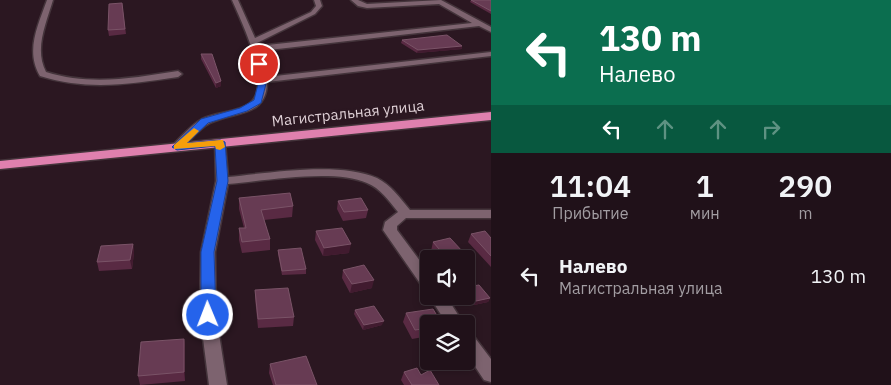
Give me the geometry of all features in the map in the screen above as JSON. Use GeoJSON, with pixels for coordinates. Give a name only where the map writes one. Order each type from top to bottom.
{"type":"FeatureCollection","features":[{"type":"Feature","properties":{"kind":"highway","name":"Магистральная улица"},"geometry":{"type":"LineString","coordinates":[[0,165],[491,116]]}},
{"type":"Feature","properties":{"kind":"street"},"geometry":{"type":"LineString","coordinates":[[50,0],[40,28],[37,46],[37,62],[43,74],[74,83],[94,84],[118,83],[178,74]]}},
{"type":"Feature","properties":{"kind":"street"},"geometry":{"type":"LineString","coordinates":[[177,147],[204,121],[254,105],[260,97],[263,80],[255,46],[235,0]]}},
{"type":"Feature","properties":{"kind":"street"},"geometry":{"type":"LineString","coordinates":[[255,46],[313,13],[319,6],[317,0]]}},
{"type":"Feature","properties":{"kind":"street"},"geometry":{"type":"LineString","coordinates":[[354,0],[362,6],[438,1],[491,30]]}},
{"type":"Feature","properties":{"kind":"street"},"geometry":{"type":"LineString","coordinates":[[255,46],[480,24]]}},
{"type":"Feature","properties":{"kind":"street"},"geometry":{"type":"LineString","coordinates":[[263,80],[491,54]]}},
{"type":"Feature","properties":{"kind":"street"},"geometry":{"type":"LineString","coordinates":[[218,385],[208,315],[208,252],[222,181],[220,142]]}},
{"type":"Feature","properties":{"kind":"street"},"geometry":{"type":"LineString","coordinates":[[222,181],[328,173],[348,174],[370,179],[389,192],[406,214]]}},
{"type":"Feature","properties":{"kind":"street"},"geometry":{"type":"LineString","coordinates":[[420,272],[390,230],[390,225],[394,220],[406,214],[491,214]]}},
{"type":"Feature","properties":{"kind":"street"},"geometry":{"type":"LineString","coordinates":[[475,351],[491,374]]}},
{"type":"Feature","properties":{"kind":"building"},"geometry":{"type":"Polygon","coordinates":[[[471,0],[491,0],[491,11],[471,0]]]}},
{"type":"Feature","properties":{"kind":"building"},"geometry":{"type":"Polygon","coordinates":[[[122,3],[125,29],[108,30],[109,4],[122,3]]]}},
{"type":"Feature","properties":{"kind":"building"},"geometry":{"type":"Polygon","coordinates":[[[447,35],[462,46],[418,50],[402,40],[447,35]]]}},
{"type":"Feature","properties":{"kind":"building"},"geometry":{"type":"Polygon","coordinates":[[[201,54],[212,54],[221,81],[216,83],[201,54]]]}},
{"type":"Feature","properties":{"kind":"building"},"geometry":{"type":"Polygon","coordinates":[[[290,193],[293,206],[261,210],[270,239],[242,242],[239,228],[246,228],[239,198],[290,193]]]}},
{"type":"Feature","properties":{"kind":"building"},"geometry":{"type":"Polygon","coordinates":[[[361,198],[368,210],[344,212],[338,201],[361,198]]]}},
{"type":"Feature","properties":{"kind":"building"},"geometry":{"type":"Polygon","coordinates":[[[342,228],[351,244],[324,248],[316,231],[342,228]]]}},
{"type":"Feature","properties":{"kind":"building"},"geometry":{"type":"Polygon","coordinates":[[[485,231],[491,238],[491,256],[471,234],[485,231]]]}},
{"type":"Feature","properties":{"kind":"building"},"geometry":{"type":"Polygon","coordinates":[[[450,238],[461,250],[440,250],[433,242],[450,238]]]}},
{"type":"Feature","properties":{"kind":"building"},"geometry":{"type":"Polygon","coordinates":[[[133,244],[130,260],[97,262],[101,246],[133,244]]]}},
{"type":"Feature","properties":{"kind":"building"},"geometry":{"type":"Polygon","coordinates":[[[301,248],[306,269],[282,271],[278,250],[301,248]]]}},
{"type":"Feature","properties":{"kind":"building"},"geometry":{"type":"Polygon","coordinates":[[[364,265],[374,280],[352,284],[343,270],[364,265]]]}},
{"type":"Feature","properties":{"kind":"building"},"geometry":{"type":"Polygon","coordinates":[[[479,285],[490,298],[476,301],[475,286],[479,285]]]}},
{"type":"Feature","properties":{"kind":"building"},"geometry":{"type":"Polygon","coordinates":[[[288,288],[294,317],[258,319],[255,290],[288,288]]]}},
{"type":"Feature","properties":{"kind":"building"},"geometry":{"type":"Polygon","coordinates":[[[374,306],[384,321],[364,325],[355,310],[374,306]]]}},
{"type":"Feature","properties":{"kind":"building"},"geometry":{"type":"Polygon","coordinates":[[[433,309],[437,315],[420,315],[420,329],[415,330],[406,313],[433,309]]]}},
{"type":"Feature","properties":{"kind":"building"},"geometry":{"type":"Polygon","coordinates":[[[184,339],[184,372],[138,376],[141,342],[184,339]]]}},
{"type":"Feature","properties":{"kind":"building"},"geometry":{"type":"Polygon","coordinates":[[[306,356],[317,385],[276,385],[270,364],[306,356]]]}},
{"type":"Feature","properties":{"kind":"building"},"geometry":{"type":"Polygon","coordinates":[[[417,368],[421,375],[430,370],[439,385],[412,385],[404,372],[417,368]]]}},
{"type":"Feature","properties":{"kind":"slow traffic"},"geometry":{"type":"LineString","coordinates":[[194,131],[177,147],[220,142],[220,147]]}},
{"type":"Feature","properties":{"kind":"route"},"geometry":{"type":"LineString","coordinates":[[208,315],[208,252],[222,181],[220,142],[177,147],[204,121],[244,110],[258,101],[263,80],[259,64]]}}]}
